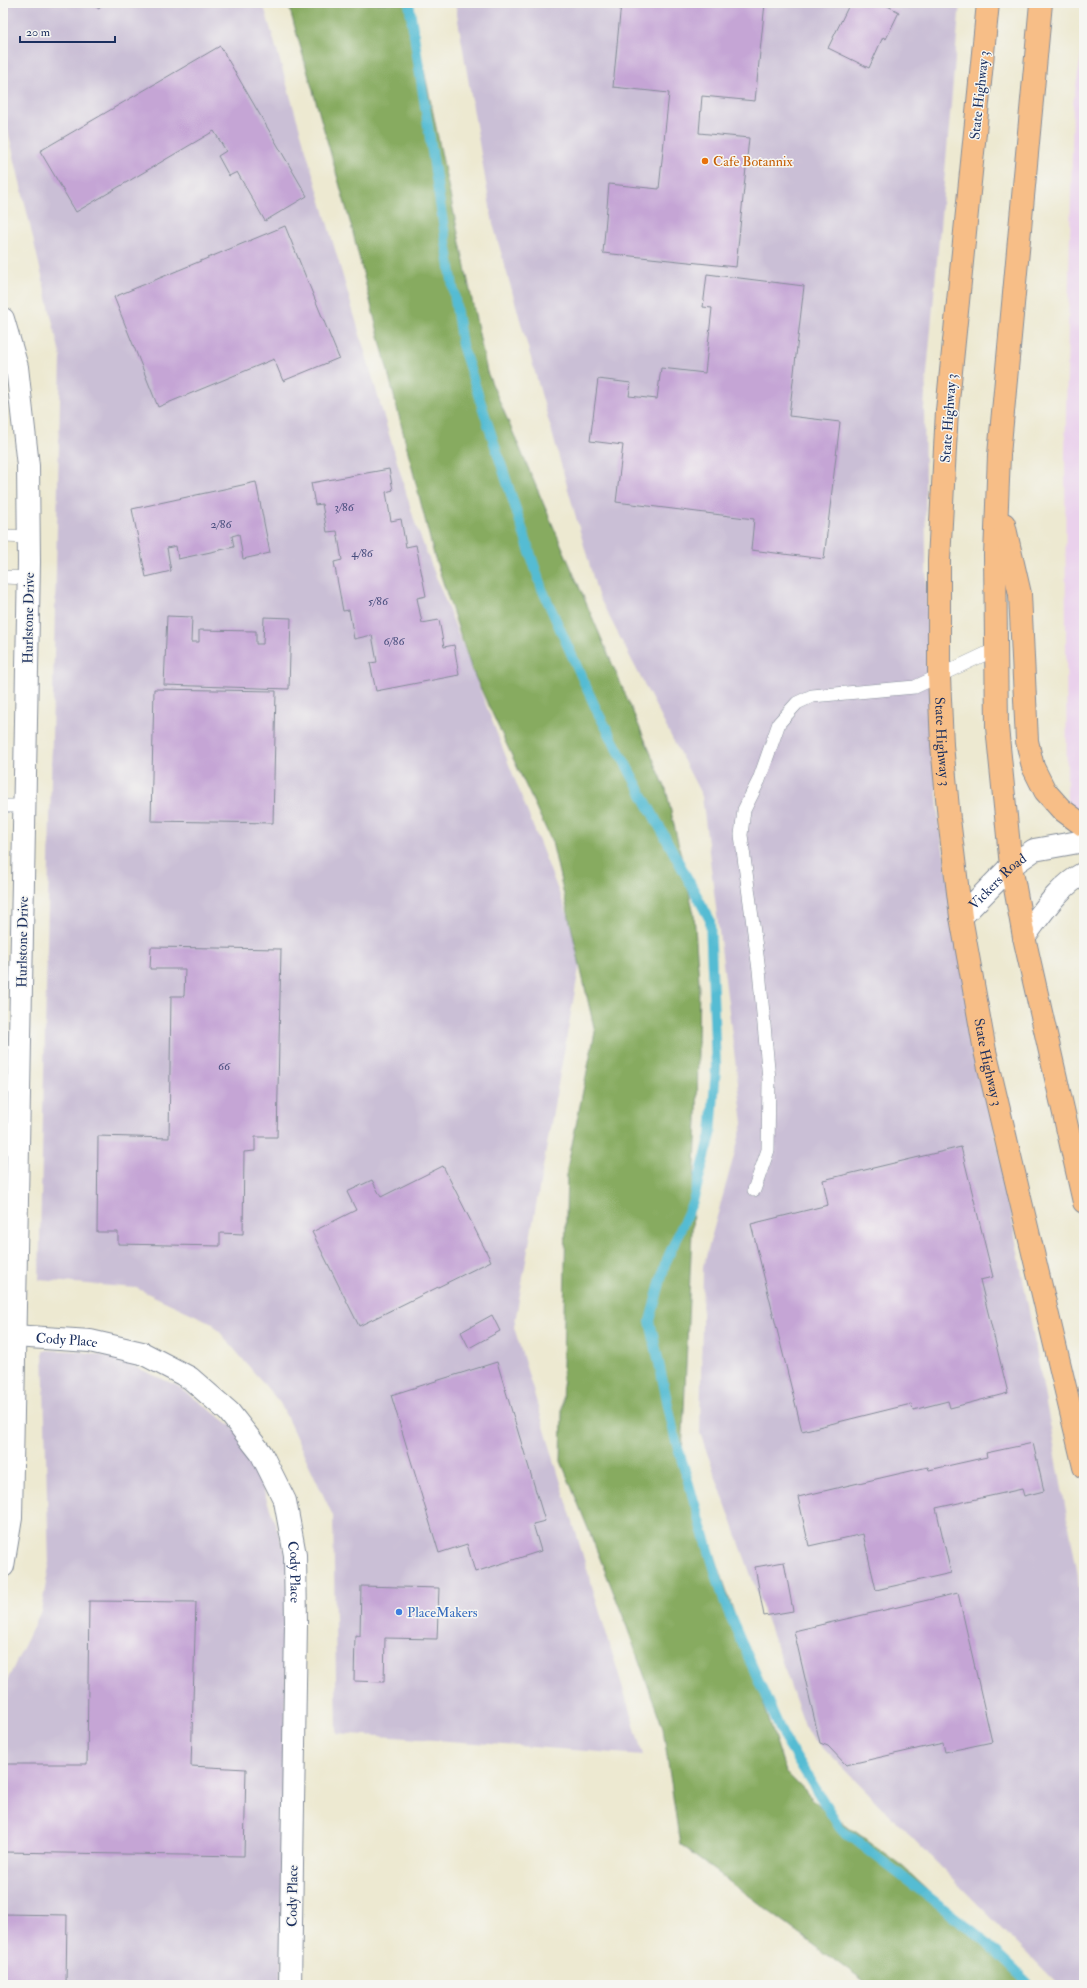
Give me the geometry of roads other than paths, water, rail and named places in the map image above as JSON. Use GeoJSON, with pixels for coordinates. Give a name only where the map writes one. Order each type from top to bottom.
{"type":"FeatureCollection","features":[{"type":"Feature","properties":{"kind":"highway","name":"State Highway 3"},"geometry":{"type":"LineString","coordinates":[[988,3],[947,411],[939,560],[939,676],[944,767],[961,917],[986,1052],[1084,1467]]}},
{"type":"Feature","properties":{"kind":"highway"},"geometry":{"type":"LineString","coordinates":[[1041,3],[1011,312],[999,455],[995,555],[997,727],[1011,866],[1024,937],[1084,1202]]}},
{"type":"Feature","properties":{"kind":"highway"},"geometry":{"type":"LineString","coordinates":[[998,499],[1020,594],[1027,742],[1033,766],[1045,791],[1061,809],[1084,826]]}},
{"type":"Feature","properties":{"kind":"street","name":"Hurlstone Drive"},"geometry":{"type":"LineString","coordinates":[[3,319],[10,368],[28,466],[28,578],[11,1518],[3,1566]]}},
{"type":"Feature","properties":{"kind":"street","name":"Vickers Road"},"geometry":{"type":"LineString","coordinates":[[961,917],[1011,866],[1034,850],[1084,841]]}},
{"type":"Feature","properties":{"kind":"street"},"geometry":{"type":"LineString","coordinates":[[1024,937],[1054,896],[1073,879],[1084,873]]}},
{"type":"Feature","properties":{"kind":"street","name":"Cody Place"},"geometry":{"type":"LineString","coordinates":[[14,1336],[98,1343],[142,1353],[190,1378],[229,1412],[261,1453],[285,1501],[295,1555],[296,1624],[290,1985]]}},
{"type":"Feature","properties":{"kind":"lane"},"geometry":{"type":"LineString","coordinates":[[3,536],[28,537]]}},
{"type":"Feature","properties":{"kind":"lane"},"geometry":{"type":"LineString","coordinates":[[3,578],[28,578]]}},
{"type":"Feature","properties":{"kind":"lane"},"geometry":{"type":"LineString","coordinates":[[754,1190],[768,1150],[769,1079],[759,970],[741,835],[744,810],[758,780],[779,723],[797,703],[812,696],[915,687],[996,649]]}},
{"type":"Feature","properties":{"kind":"lane"},"geometry":{"type":"LineString","coordinates":[[3,806],[24,806]]}},
{"type":"Feature","properties":{"kind":"waterway"},"geometry":{"type":"LineString","coordinates":[[409,3],[462,345],[542,589],[597,711],[710,920],[716,1067],[711,1135],[693,1201],[665,1264],[650,1321],[675,1438],[725,1604],[784,1738],[840,1828],[979,1936],[1030,1985]]}},
{"type":"Feature","properties":{"kind":"place","name":"Cafe Botannix"},"geometry":{"type":"Point","coordinates":[705,161]}},
{"type":"Feature","properties":{"kind":"place","name":"PlaceMakers"},"geometry":{"type":"Point","coordinates":[399,1612]}}]}
